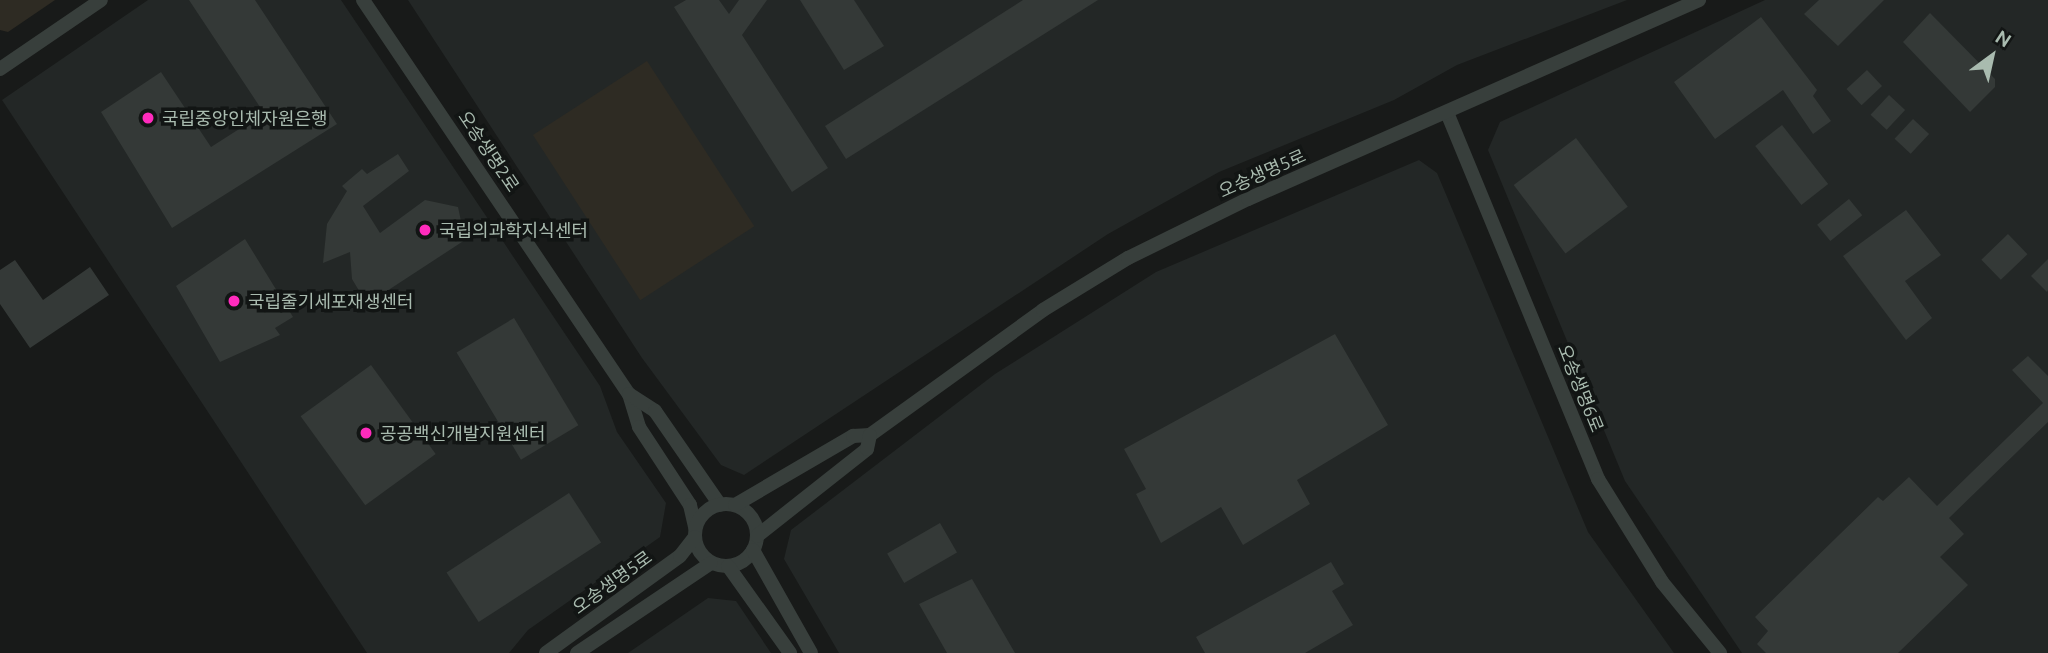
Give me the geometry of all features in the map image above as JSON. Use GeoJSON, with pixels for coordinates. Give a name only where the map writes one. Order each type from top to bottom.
{"type":"FeatureCollection","features":[{"type":"Feature","properties":{"kind":"street"},"geometry":{"type":"LineString","coordinates":[[0,69],[101,0]]}},
{"type":"Feature","properties":{"kind":"street","name":"오송생명2로"},"geometry":{"type":"LineString","coordinates":[[363,0],[629,394],[639,427],[690,505],[695,532]]}},
{"type":"Feature","properties":{"kind":"street","name":"오송생명5로"},"geometry":{"type":"LineString","coordinates":[[728,505],[853,436],[870,435],[1043,310],[1128,258],[1248,199],[1448,115],[1699,0]]}},
{"type":"Feature","properties":{"kind":"street","name":"오송생명6로"},"geometry":{"type":"LineString","coordinates":[[1448,115],[1598,479],[1662,582],[1720,653]]}},
{"type":"Feature","properties":{"kind":"street","name":"오송생명2로"},"geometry":{"type":"LineString","coordinates":[[629,394],[654,411],[728,505]]}},
{"type":"Feature","properties":{"kind":"street","name":"오송생명5로"},"geometry":{"type":"LineString","coordinates":[[755,543],[867,449],[870,435]]}},
{"type":"Feature","properties":{"kind":"street"},"geometry":{"type":"LineString","coordinates":[[711,563],[695,532],[706,510],[728,505],[751,517],[755,543],[811,653]]}},
{"type":"Feature","properties":{"kind":"street","name":"오송생명5로"},"geometry":{"type":"LineString","coordinates":[[547,653],[680,556],[695,532]]}},
{"type":"Feature","properties":{"kind":"street"},"geometry":{"type":"LineString","coordinates":[[728,566],[755,543]]}},
{"type":"Feature","properties":{"kind":"street"},"geometry":{"type":"LineString","coordinates":[[577,653],[711,563],[728,566],[790,653]]}},
{"type":"Feature","properties":{"kind":"shaded area"},"geometry":{"type":"Polygon","coordinates":[[[0,0],[55,0],[8,32],[0,30],[0,0]]]}},
{"type":"Feature","properties":{"kind":"shaded area"},"geometry":{"type":"Polygon","coordinates":[[[148,0],[341,0],[600,386],[617,432],[666,503],[660,537],[528,630],[509,653],[367,653],[2,100],[148,0]]]}},
{"type":"Feature","properties":{"kind":"shaded area"},"geometry":{"type":"Polygon","coordinates":[[[408,0],[1627,0],[1457,65],[1394,100],[1219,172],[1108,234],[744,475],[721,465],[642,358],[408,0]]]}},
{"type":"Feature","properties":{"kind":"shaded area"},"geometry":{"type":"Polygon","coordinates":[[[1765,0],[2048,0],[2048,653],[1742,653],[1625,481],[1488,150],[1500,122],[1765,0]]]}},
{"type":"Feature","properties":{"kind":"shaded area"},"geometry":{"type":"Polygon","coordinates":[[[647,61],[754,226],[640,300],[533,135],[647,61]]]}},
{"type":"Feature","properties":{"kind":"shaded area"},"geometry":{"type":"Polygon","coordinates":[[[1419,160],[1437,173],[1588,532],[1674,653],[839,653],[784,559],[791,530],[995,374],[1156,272],[1419,160]]]}},
{"type":"Feature","properties":{"kind":"shaded area"},"geometry":{"type":"Polygon","coordinates":[[[708,598],[736,601],[771,653],[628,653],[708,598]]]}},
{"type":"Feature","properties":{"kind":"building","name":"국립중앙인체자원은행"},"geometry":{"type":"Polygon","coordinates":[[[189,0],[255,0],[337,124],[172,228],[101,112],[161,72],[211,147],[264,113],[189,0]]]}},
{"type":"Feature","properties":{"kind":"building"},"geometry":{"type":"Polygon","coordinates":[[[686,0],[719,0],[729,14],[739,0],[767,0],[742,35],[828,168],[792,192],[674,7],[686,0]]]}},
{"type":"Feature","properties":{"kind":"building"},"geometry":{"type":"Polygon","coordinates":[[[800,0],[854,0],[884,46],[844,70],[800,0]]]}},
{"type":"Feature","properties":{"kind":"building"},"geometry":{"type":"Polygon","coordinates":[[[1023,0],[1098,0],[846,159],[825,126],[1023,0]]]}},
{"type":"Feature","properties":{"kind":"building"},"geometry":{"type":"Polygon","coordinates":[[[1819,0],[1884,0],[1838,46],[1804,14],[1819,0]]]}},
{"type":"Feature","properties":{"kind":"building"},"geometry":{"type":"Polygon","coordinates":[[[1930,13],[1995,79],[1995,87],[1970,112],[1903,42],[1930,13]]]}},
{"type":"Feature","properties":{"kind":"building"},"geometry":{"type":"Polygon","coordinates":[[[1761,17],[1817,90],[1813,96],[1831,121],[1813,134],[1783,90],[1715,139],[1674,82],[1761,17]]]}},
{"type":"Feature","properties":{"kind":"building"},"geometry":{"type":"Polygon","coordinates":[[[1867,70],[1882,86],[1862,105],[1847,89],[1867,70]]]}},
{"type":"Feature","properties":{"kind":"building"},"geometry":{"type":"Polygon","coordinates":[[[1889,95],[1905,110],[1887,130],[1871,115],[1889,95]]]}},
{"type":"Feature","properties":{"kind":"building"},"geometry":{"type":"Polygon","coordinates":[[[1913,119],[1929,134],[1911,154],[1895,139],[1913,119]]]}},
{"type":"Feature","properties":{"kind":"building"},"geometry":{"type":"Polygon","coordinates":[[[1782,125],[1828,184],[1801,205],[1755,146],[1782,125]]]}},
{"type":"Feature","properties":{"kind":"building"},"geometry":{"type":"Polygon","coordinates":[[[1576,138],[1628,207],[1565,254],[1514,185],[1576,138]]]}},
{"type":"Feature","properties":{"kind":"building","name":"국립의과학지식센터"},"geometry":{"type":"Polygon","coordinates":[[[398,154],[409,171],[363,206],[380,233],[425,200],[458,207],[465,240],[367,304],[352,279],[350,252],[323,263],[327,224],[347,191],[342,186],[362,169],[367,174],[398,154]]]}},
{"type":"Feature","properties":{"kind":"building"},"geometry":{"type":"Polygon","coordinates":[[[1849,199],[1862,215],[1830,241],[1817,225],[1849,199]]]}},
{"type":"Feature","properties":{"kind":"building"},"geometry":{"type":"Polygon","coordinates":[[[1906,210],[1941,255],[1905,281],[1932,318],[1906,340],[1843,256],[1906,210]]]}},
{"type":"Feature","properties":{"kind":"building"},"geometry":{"type":"Polygon","coordinates":[[[2008,234],[2027,254],[2001,280],[1981,260],[2008,234]]]}},
{"type":"Feature","properties":{"kind":"building","name":"국립줄기세포재생센터"},"geometry":{"type":"Polygon","coordinates":[[[245,239],[293,317],[275,328],[280,335],[220,362],[176,286],[245,239]]]}},
{"type":"Feature","properties":{"kind":"building"},"geometry":{"type":"Polygon","coordinates":[[[2048,259],[2048,290],[2047,292],[2031,276],[2048,259]]]}},
{"type":"Feature","properties":{"kind":"building"},"geometry":{"type":"Polygon","coordinates":[[[15,260],[43,300],[90,267],[109,295],[30,348],[0,304],[0,270],[15,260]]]}},
{"type":"Feature","properties":{"kind":"building","name":"공공백신개발지원센터"},"geometry":{"type":"Polygon","coordinates":[[[514,318],[578,425],[521,460],[457,353],[514,318]]]}},
{"type":"Feature","properties":{"kind":"building"},"geometry":{"type":"Polygon","coordinates":[[[1335,334],[1388,425],[1297,480],[1310,504],[1243,545],[1221,507],[1161,543],[1136,494],[1146,489],[1124,449],[1335,334]]]}},
{"type":"Feature","properties":{"kind":"building"},"geometry":{"type":"Polygon","coordinates":[[[2028,356],[2048,376],[2048,422],[1949,518],[1964,534],[1940,557],[1968,585],[1898,653],[1766,653],[1757,644],[1768,631],[1755,617],[1878,497],[1883,501],[1909,477],[1937,506],[2043,403],[2012,370],[2028,356]]]}},
{"type":"Feature","properties":{"kind":"building","name":"공공백신개발지원센터"},"geometry":{"type":"Polygon","coordinates":[[[371,365],[436,454],[365,505],[301,416],[371,365]]]}},
{"type":"Feature","properties":{"kind":"building"},"geometry":{"type":"Polygon","coordinates":[[[569,493],[601,542],[479,622],[447,573],[569,493]]]}},
{"type":"Feature","properties":{"kind":"building"},"geometry":{"type":"Polygon","coordinates":[[[940,523],[957,552],[904,583],[887,554],[940,523]]]}},
{"type":"Feature","properties":{"kind":"building"},"geometry":{"type":"Polygon","coordinates":[[[1331,562],[1344,584],[1332,591],[1353,625],[1305,653],[1205,653],[1196,637],[1331,562]]]}},
{"type":"Feature","properties":{"kind":"building"},"geometry":{"type":"Polygon","coordinates":[[[972,579],[1015,653],[947,653],[919,604],[972,579]]]}},
{"type":"Feature","properties":{"kind":"place","name":"국립중앙인체자원은행"},"geometry":{"type":"Point","coordinates":[148,118]}},
{"type":"Feature","properties":{"kind":"place","name":"국립의과학지식센터"},"geometry":{"type":"Point","coordinates":[425,230]}},
{"type":"Feature","properties":{"kind":"place","name":"국립줄기세포재생센터"},"geometry":{"type":"Point","coordinates":[234,301]}},
{"type":"Feature","properties":{"kind":"place","name":"공공백신개발지원센터"},"geometry":{"type":"Point","coordinates":[366,433]}}]}
